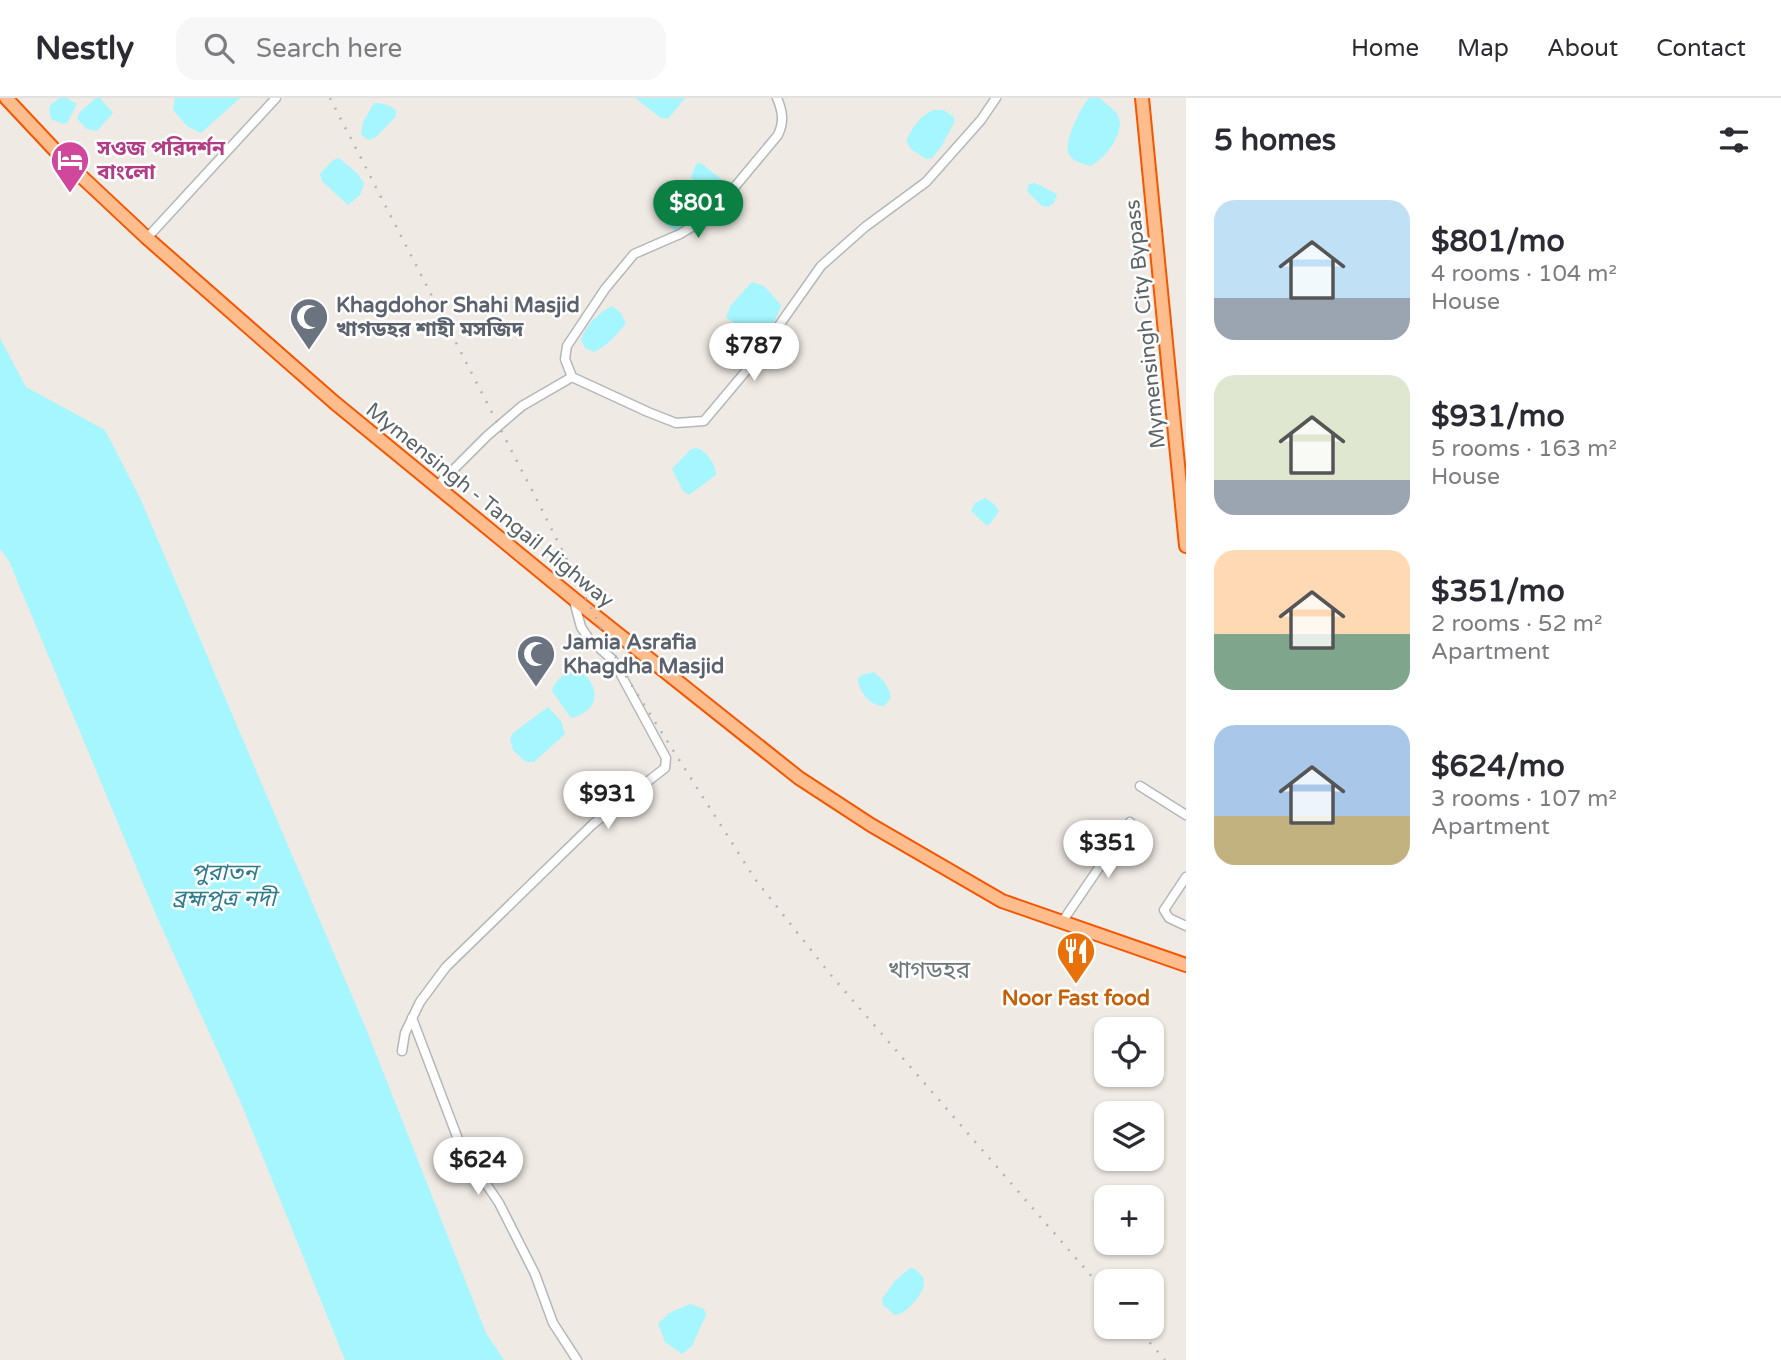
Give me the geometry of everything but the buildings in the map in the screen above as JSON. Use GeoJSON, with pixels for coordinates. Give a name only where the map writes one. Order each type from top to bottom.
{"type":"FeatureCollection","features":[{"type":"Feature","properties":{"kind":"highway","name":"Mymensingh - Tangail Highway"},"geometry":{"type":"LineString","coordinates":[[6,98],[67,163],[147,238],[335,403],[574,599],[799,778],[871,825],[1002,901],[1186,965]]}},
{"type":"Feature","properties":{"kind":"highway","name":"Mymensingh City Bypass"},"geometry":{"type":"LineString","coordinates":[[1142,98],[1186,546]]}},
{"type":"Feature","properties":{"kind":"street"},"geometry":{"type":"LineString","coordinates":[[147,238],[276,98]]}},
{"type":"Feature","properties":{"kind":"street"},"geometry":{"type":"LineString","coordinates":[[777,98],[783,124],[778,135],[728,195],[700,222],[634,254],[605,289],[567,346],[565,359],[572,377],[676,423],[704,421],[751,365],[821,266],[865,227],[926,182],[981,120],[996,98]]}},
{"type":"Feature","properties":{"kind":"street"},"geometry":{"type":"LineString","coordinates":[[437,486],[487,436],[522,406],[572,377]]}},
{"type":"Feature","properties":{"kind":"street"},"geometry":{"type":"LineString","coordinates":[[402,1051],[405,1033],[420,1002],[446,967],[593,824],[665,768],[666,758],[612,660],[589,639],[581,626],[574,599]]}},
{"type":"Feature","properties":{"kind":"street"},"geometry":{"type":"LineString","coordinates":[[1140,786],[1186,815]]}},
{"type":"Feature","properties":{"kind":"street"},"geometry":{"type":"LineString","coordinates":[[1062,922],[1130,822]]}},
{"type":"Feature","properties":{"kind":"street"},"geometry":{"type":"LineString","coordinates":[[1186,877],[1164,910],[1169,918],[1186,926]]}},
{"type":"Feature","properties":{"kind":"street"},"geometry":{"type":"LineString","coordinates":[[412,1018],[461,1147],[499,1203],[535,1274],[553,1323],[577,1360]]}},
{"type":"Feature","properties":{"kind":"water"},"geometry":{"type":"Polygon","coordinates":[[[60,98],[67,98],[77,104],[67,123],[63,124],[51,119],[49,110],[51,104],[60,98]]]}},
{"type":"Feature","properties":{"kind":"water"},"geometry":{"type":"Polygon","coordinates":[[[96,98],[100,98],[113,113],[97,131],[87,129],[77,119],[80,112],[96,98]]]}},
{"type":"Feature","properties":{"kind":"water"},"geometry":{"type":"Polygon","coordinates":[[[175,98],[240,98],[201,133],[187,126],[173,110],[175,98]]]}},
{"type":"Feature","properties":{"kind":"water"},"geometry":{"type":"Polygon","coordinates":[[[635,98],[685,98],[668,119],[661,118],[635,98]]]}},
{"type":"Feature","properties":{"kind":"water"},"geometry":{"type":"Polygon","coordinates":[[[1089,98],[1099,98],[1110,107],[1118,115],[1120,125],[1112,146],[1090,166],[1074,160],[1068,151],[1073,126],[1089,98]]]}},
{"type":"Feature","properties":{"kind":"water"},"geometry":{"type":"Polygon","coordinates":[[[374,103],[392,107],[396,116],[376,137],[369,140],[361,135],[363,122],[374,103]]]}},
{"type":"Feature","properties":{"kind":"water"},"geometry":{"type":"Polygon","coordinates":[[[934,110],[943,110],[953,116],[955,121],[941,147],[932,158],[926,159],[912,150],[906,141],[917,122],[934,110]]]}},
{"type":"Feature","properties":{"kind":"water"},"geometry":{"type":"Polygon","coordinates":[[[339,158],[358,174],[364,184],[360,195],[348,205],[322,181],[320,174],[333,160],[339,158]]]}},
{"type":"Feature","properties":{"kind":"water"},"geometry":{"type":"Polygon","coordinates":[[[701,163],[727,184],[724,193],[714,201],[707,198],[691,177],[696,164],[701,163]]]}},
{"type":"Feature","properties":{"kind":"water"},"geometry":{"type":"Polygon","coordinates":[[[1035,183],[1057,194],[1054,203],[1048,207],[1042,206],[1027,191],[1029,184],[1035,183]]]}},
{"type":"Feature","properties":{"kind":"water"},"geometry":{"type":"Polygon","coordinates":[[[678,185],[692,188],[704,205],[700,216],[677,232],[665,224],[657,207],[662,198],[678,185]]]}},
{"type":"Feature","properties":{"kind":"water"},"geometry":{"type":"Polygon","coordinates":[[[752,282],[764,286],[781,305],[771,325],[755,340],[726,317],[731,305],[752,282]]]}},
{"type":"Feature","properties":{"kind":"water"},"geometry":{"type":"Polygon","coordinates":[[[612,306],[620,312],[626,323],[612,340],[599,349],[594,352],[585,348],[581,340],[589,324],[612,306]]]}},
{"type":"Feature","properties":{"kind":"water","name":"পুরাতন ব্রহ্মপুত্র নদী"},"geometry":{"type":"Polygon","coordinates":[[[0,338],[26,387],[105,430],[140,498],[367,1031],[486,1333],[504,1360],[345,1360],[241,1103],[157,917],[9,561],[0,549],[0,338]]]}},
{"type":"Feature","properties":{"kind":"water"},"geometry":{"type":"Polygon","coordinates":[[[697,448],[710,459],[716,475],[689,495],[683,491],[672,469],[691,449],[697,448]]]}},
{"type":"Feature","properties":{"kind":"water"},"geometry":{"type":"Polygon","coordinates":[[[985,498],[999,511],[990,524],[986,525],[971,511],[975,503],[985,498]]]}},
{"type":"Feature","properties":{"kind":"water"},"geometry":{"type":"Polygon","coordinates":[[[576,668],[590,681],[594,696],[588,709],[571,718],[552,691],[561,677],[576,668]]]}},
{"type":"Feature","properties":{"kind":"water"},"geometry":{"type":"Polygon","coordinates":[[[874,672],[890,694],[891,698],[884,706],[870,701],[859,684],[861,675],[874,672]]]}},
{"type":"Feature","properties":{"kind":"water"},"geometry":{"type":"Polygon","coordinates":[[[548,707],[561,721],[565,734],[534,762],[526,762],[513,750],[510,739],[513,733],[548,707]]]}},
{"type":"Feature","properties":{"kind":"water"},"geometry":{"type":"Polygon","coordinates":[[[910,1268],[923,1277],[924,1287],[908,1308],[895,1315],[883,1305],[882,1299],[895,1281],[910,1268]]]}},
{"type":"Feature","properties":{"kind":"water"},"geometry":{"type":"Polygon","coordinates":[[[690,1304],[704,1309],[706,1315],[692,1346],[682,1354],[665,1342],[658,1324],[669,1313],[690,1304]]]}},
{"type":"Feature","properties":{"kind":"railway"},"geometry":{"type":"LineString","coordinates":[[330,98],[622,670],[755,879],[830,974],[1094,1279]]}},
{"type":"Feature","properties":{"kind":"railway"},"geometry":{"type":"LineString","coordinates":[[1146,1339],[1165,1360]]}},
{"type":"Feature","properties":{"kind":"place","name":"সওজ পরিদর্শন বাংলো"},"geometry":{"type":"Point","coordinates":[70,194]}},
{"type":"Feature","properties":{"kind":"place","name":"Khagdohor Shahi Masjid খাগডহর শাহী মসজিদ"},"geometry":{"type":"Point","coordinates":[309,351]}},
{"type":"Feature","properties":{"kind":"place","name":"Jamia Asrafia Khagdha Masjid"},"geometry":{"type":"Point","coordinates":[536,688]}},
{"type":"Feature","properties":{"kind":"place","name":"Noor Fast food"},"geometry":{"type":"Point","coordinates":[1076,985]}},
{"type":"Feature","properties":{"kind":"district","name":"খাগডহর"},"geometry":{"type":"Point","coordinates":[929,970]}}]}
